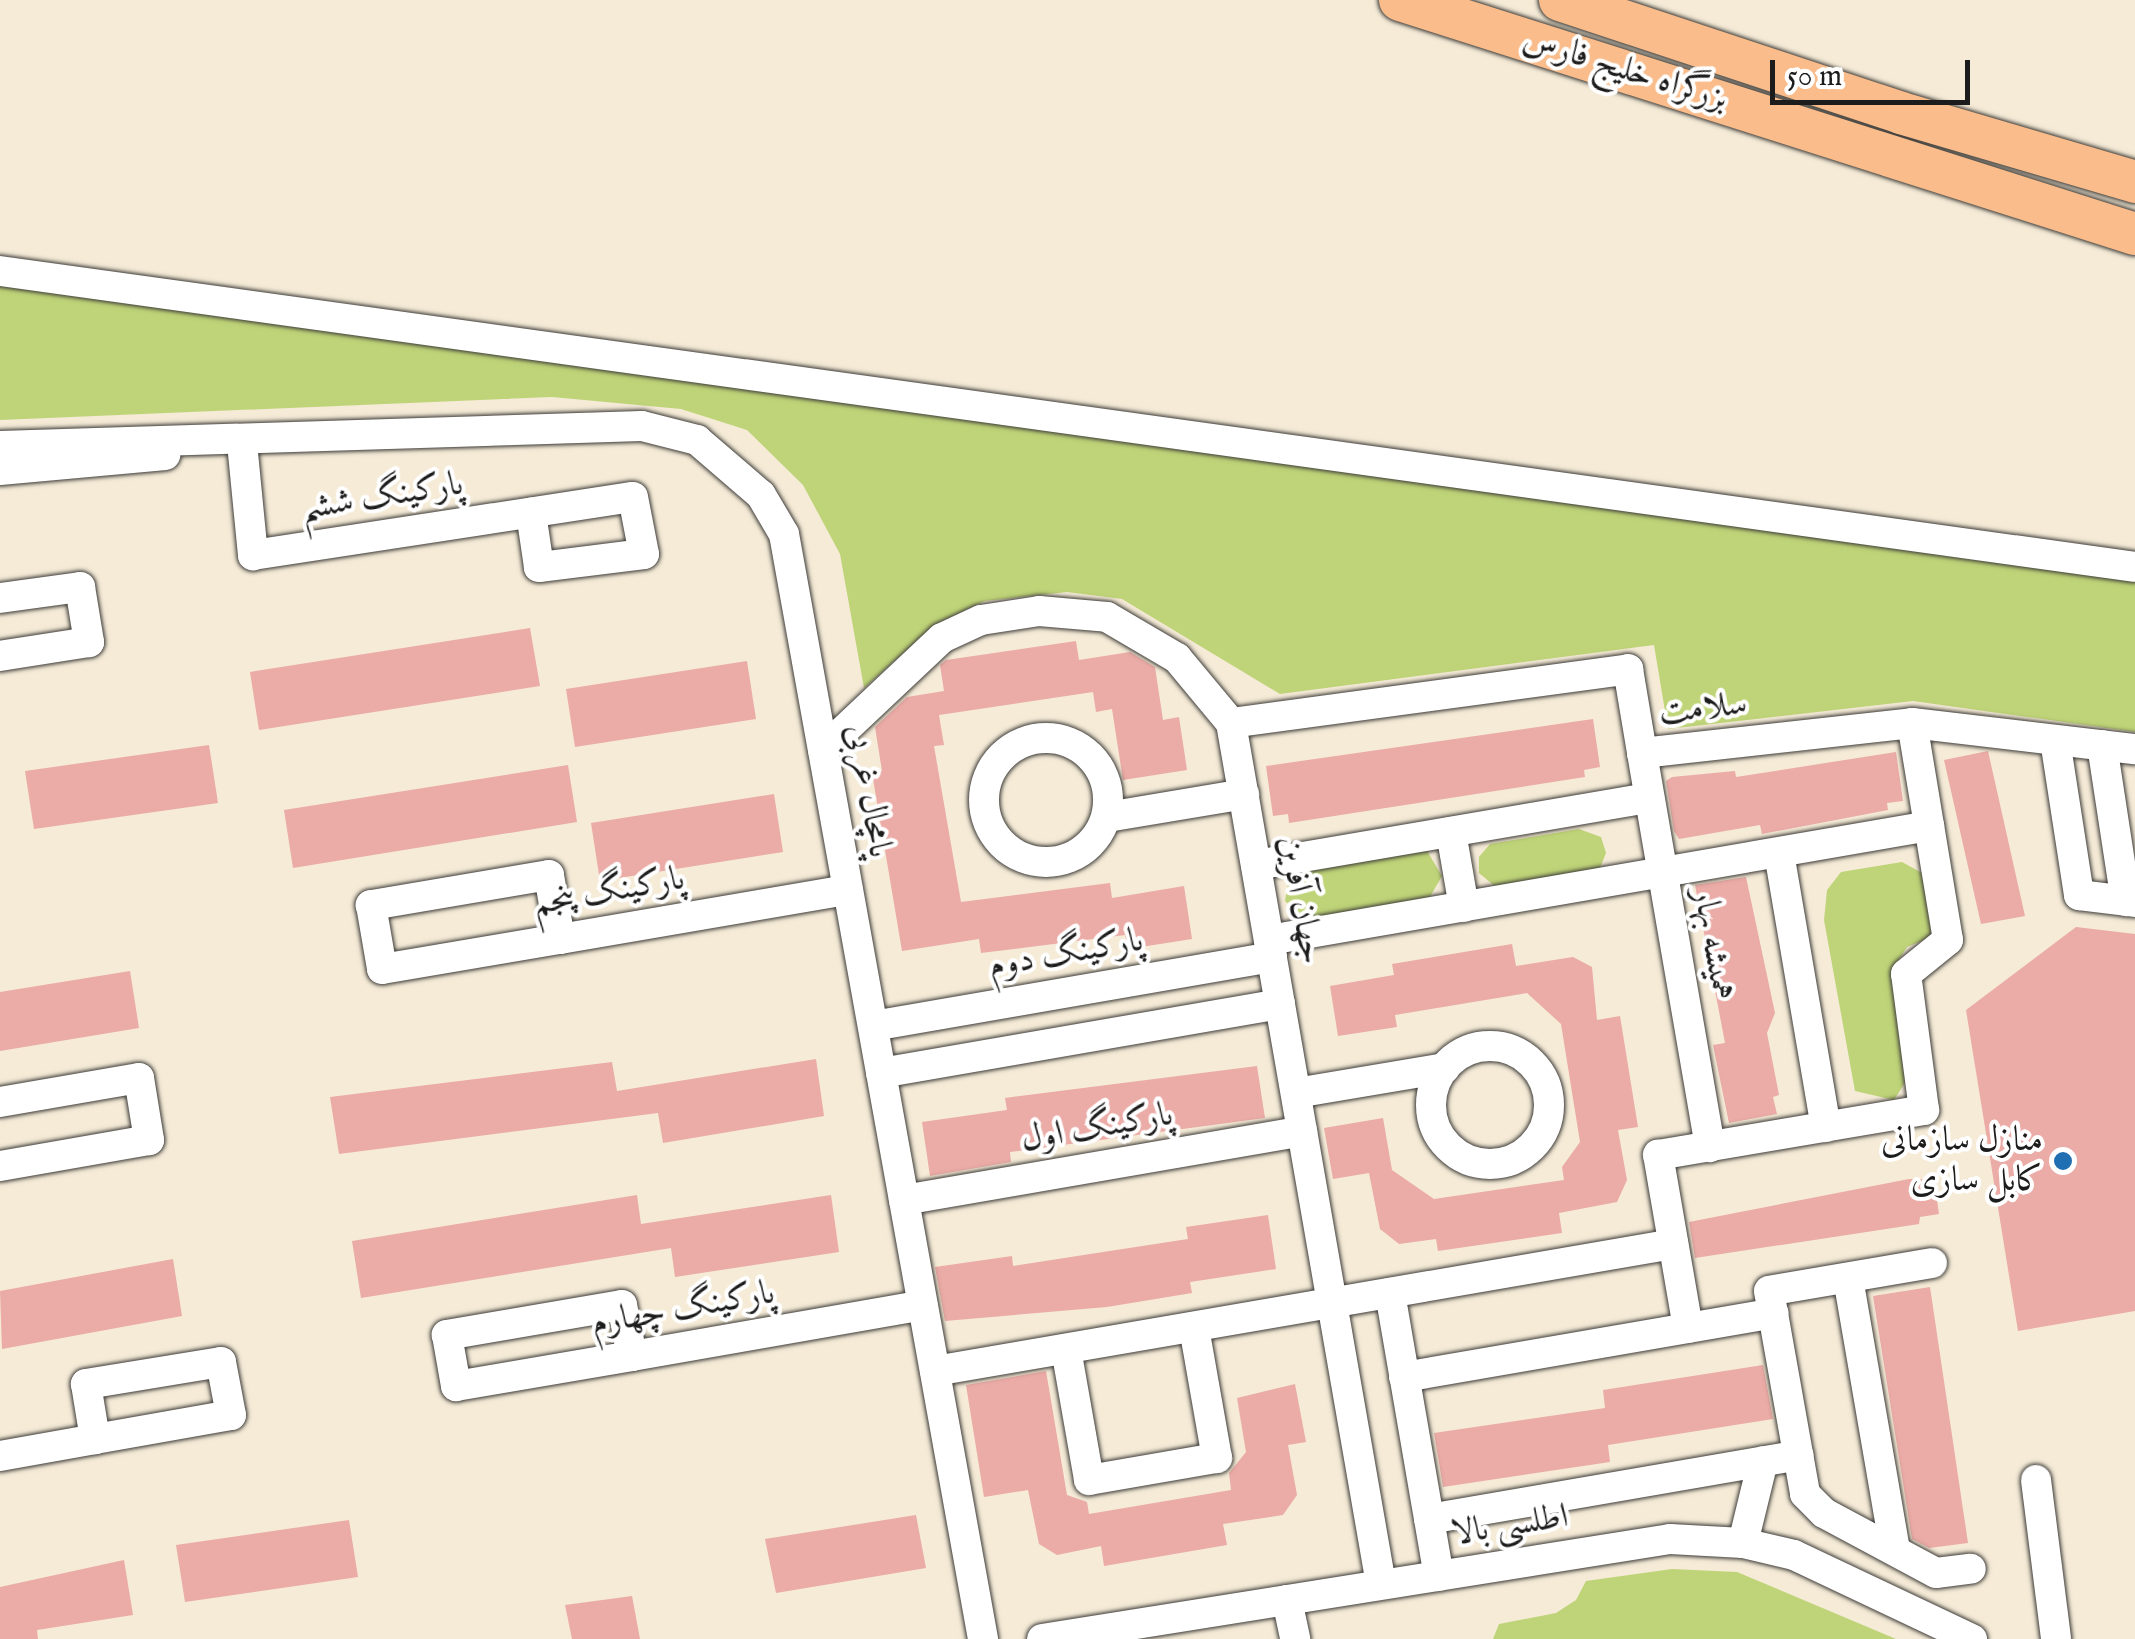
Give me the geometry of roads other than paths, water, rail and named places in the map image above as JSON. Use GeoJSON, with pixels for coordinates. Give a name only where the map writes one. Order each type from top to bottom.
{"type":"FeatureCollection","features":[{"type":"Feature","properties":{"kind":"highway","name":"بزرگراه خلیج فارس"},"geometry":{"type":"LineString","coordinates":[[1400,0],[2135,234]]}},
{"type":"Feature","properties":{"kind":"highway","name":"بزرگراه خلیج فارس"},"geometry":{"type":"LineString","coordinates":[[1560,0],[2135,182]]}},
{"type":"Feature","properties":{"kind":"street"},"geometry":{"type":"LineString","coordinates":[[0,271],[2135,566]]}},
{"type":"Feature","properties":{"kind":"street","name":"پامچال غربی"},"geometry":{"type":"LineString","coordinates":[[0,446],[242,443],[642,426],[697,440],[761,495],[784,534],[984,1639]]}},
{"type":"Feature","properties":{"kind":"street","name":"پامچال غربی"},"geometry":{"type":"LineString","coordinates":[[0,470],[106,464],[242,443]]}},
{"type":"Feature","properties":{"kind":"street","name":"پارکینگ ششم"},"geometry":{"type":"LineString","coordinates":[[242,443],[253,555],[633,497],[644,554],[539,568],[531,513]]}},
{"type":"Feature","properties":{"kind":"street"},"geometry":{"type":"LineString","coordinates":[[0,598],[80,586],[90,642],[0,656]]}},
{"type":"Feature","properties":{"kind":"street"},"geometry":{"type":"LineString","coordinates":[[823,750],[942,638],[981,620],[1039,611],[1107,617],[1177,658],[1232,723]]}},
{"type":"Feature","properties":{"kind":"street","name":"سلامت"},"geometry":{"type":"LineString","coordinates":[[1232,723],[1628,669],[1642,754],[1912,723],[2135,750]]}},
{"type":"Feature","properties":{"kind":"street","name":"جهان آفرین"},"geometry":{"type":"LineString","coordinates":[[1232,723],[1381,1584]]}},
{"type":"Feature","properties":{"kind":"street"},"geometry":{"type":"LineString","coordinates":[[1688,1328],[1658,1156],[1924,1110],[1906,974],[1948,940],[1912,723]]}},
{"type":"Feature","properties":{"kind":"street"},"geometry":{"type":"LineString","coordinates":[[1107,817],[1105,778],[1081,748],[1063,740],[1024,742],[994,766],[986,784],[987,822],[1012,853],[1030,861],[1049,863],[1086,850],[1107,817],[1244,794]]}},
{"type":"Feature","properties":{"kind":"street"},"geometry":{"type":"LineString","coordinates":[[2055,740],[2079,894],[2131,901],[2102,745]]}},
{"type":"Feature","properties":{"kind":"street","name":"همیشه بهار"},"geometry":{"type":"LineString","coordinates":[[1642,754],[1710,1146]]}},
{"type":"Feature","properties":{"kind":"street"},"geometry":{"type":"LineString","coordinates":[[1256,865],[1649,798]]}},
{"type":"Feature","properties":{"kind":"street","name":"پارکینگ دوم"},"geometry":{"type":"LineString","coordinates":[[872,1026],[1073,991],[1464,906],[1929,826]]}},
{"type":"Feature","properties":{"kind":"street"},"geometry":{"type":"LineString","coordinates":[[1451,832],[1464,906]]}},
{"type":"Feature","properties":{"kind":"street"},"geometry":{"type":"LineString","coordinates":[[1779,853],[1826,1126]]}},
{"type":"Feature","properties":{"kind":"street","name":"پارکینگ پنجم"},"geometry":{"type":"LineString","coordinates":[[560,939],[550,875],[371,905],[382,969],[560,939],[848,890]]}},
{"type":"Feature","properties":{"kind":"street"},"geometry":{"type":"LineString","coordinates":[[1073,991],[1081,1038]]}},
{"type":"Feature","properties":{"kind":"street"},"geometry":{"type":"LineString","coordinates":[[881,1073],[1280,1004]]}},
{"type":"Feature","properties":{"kind":"street"},"geometry":{"type":"LineString","coordinates":[[1296,1093],[1444,1068]]}},
{"type":"Feature","properties":{"kind":"street"},"geometry":{"type":"LineString","coordinates":[[0,1102],[140,1078],[149,1140],[0,1166]]}},
{"type":"Feature","properties":{"kind":"street","name":"پارکینگ اول"},"geometry":{"type":"LineString","coordinates":[[904,1200],[1302,1131]]}},
{"type":"Feature","properties":{"kind":"street"},"geometry":{"type":"LineString","coordinates":[[935,1371],[1674,1244]]}},
{"type":"Feature","properties":{"kind":"street"},"geometry":{"type":"LineString","coordinates":[[1932,1263],[1769,1291],[1804,1494],[1824,1513],[1936,1573],[1970,1569]]}},
{"type":"Feature","properties":{"kind":"street"},"geometry":{"type":"LineString","coordinates":[[1848,1278],[1895,1550]]}},
{"type":"Feature","properties":{"kind":"street"},"geometry":{"type":"LineString","coordinates":[[1390,1293],[1439,1576]]}},
{"type":"Feature","properties":{"kind":"street","name":"پارکینگ چهارم"},"geometry":{"type":"LineString","coordinates":[[632,1356],[622,1304],[447,1335],[456,1386],[632,1356],[923,1305]]}},
{"type":"Feature","properties":{"kind":"street"},"geometry":{"type":"LineString","coordinates":[[1404,1377],[1773,1314]]}},
{"type":"Feature","properties":{"kind":"street"},"geometry":{"type":"LineString","coordinates":[[1066,1349],[1088,1480],[1217,1458],[1194,1327]]}},
{"type":"Feature","properties":{"kind":"street"},"geometry":{"type":"LineString","coordinates":[[0,1456],[230,1415],[221,1362],[86,1384],[95,1439]]}},
{"type":"Feature","properties":{"kind":"street"},"geometry":{"type":"LineString","coordinates":[[1429,1519],[1798,1456]]}},
{"type":"Feature","properties":{"kind":"street"},"geometry":{"type":"LineString","coordinates":[[1743,1543],[1763,1461]]}},
{"type":"Feature","properties":{"kind":"street"},"geometry":{"type":"LineString","coordinates":[[2036,1480],[2056,1639]]}},
{"type":"Feature","properties":{"kind":"street","name":"اطلسی بالا"},"geometry":{"type":"LineString","coordinates":[[1042,1639],[1670,1539],[1743,1543],[1794,1555],[1972,1639]]}},
{"type":"Feature","properties":{"kind":"street"},"geometry":{"type":"LineString","coordinates":[[1287,1600],[1295,1639]]}},
{"type":"Feature","properties":{"kind":"place","name":"منازل سازمانی کابل سازی"},"geometry":{"type":"Point","coordinates":[2063,1161]}}]}
